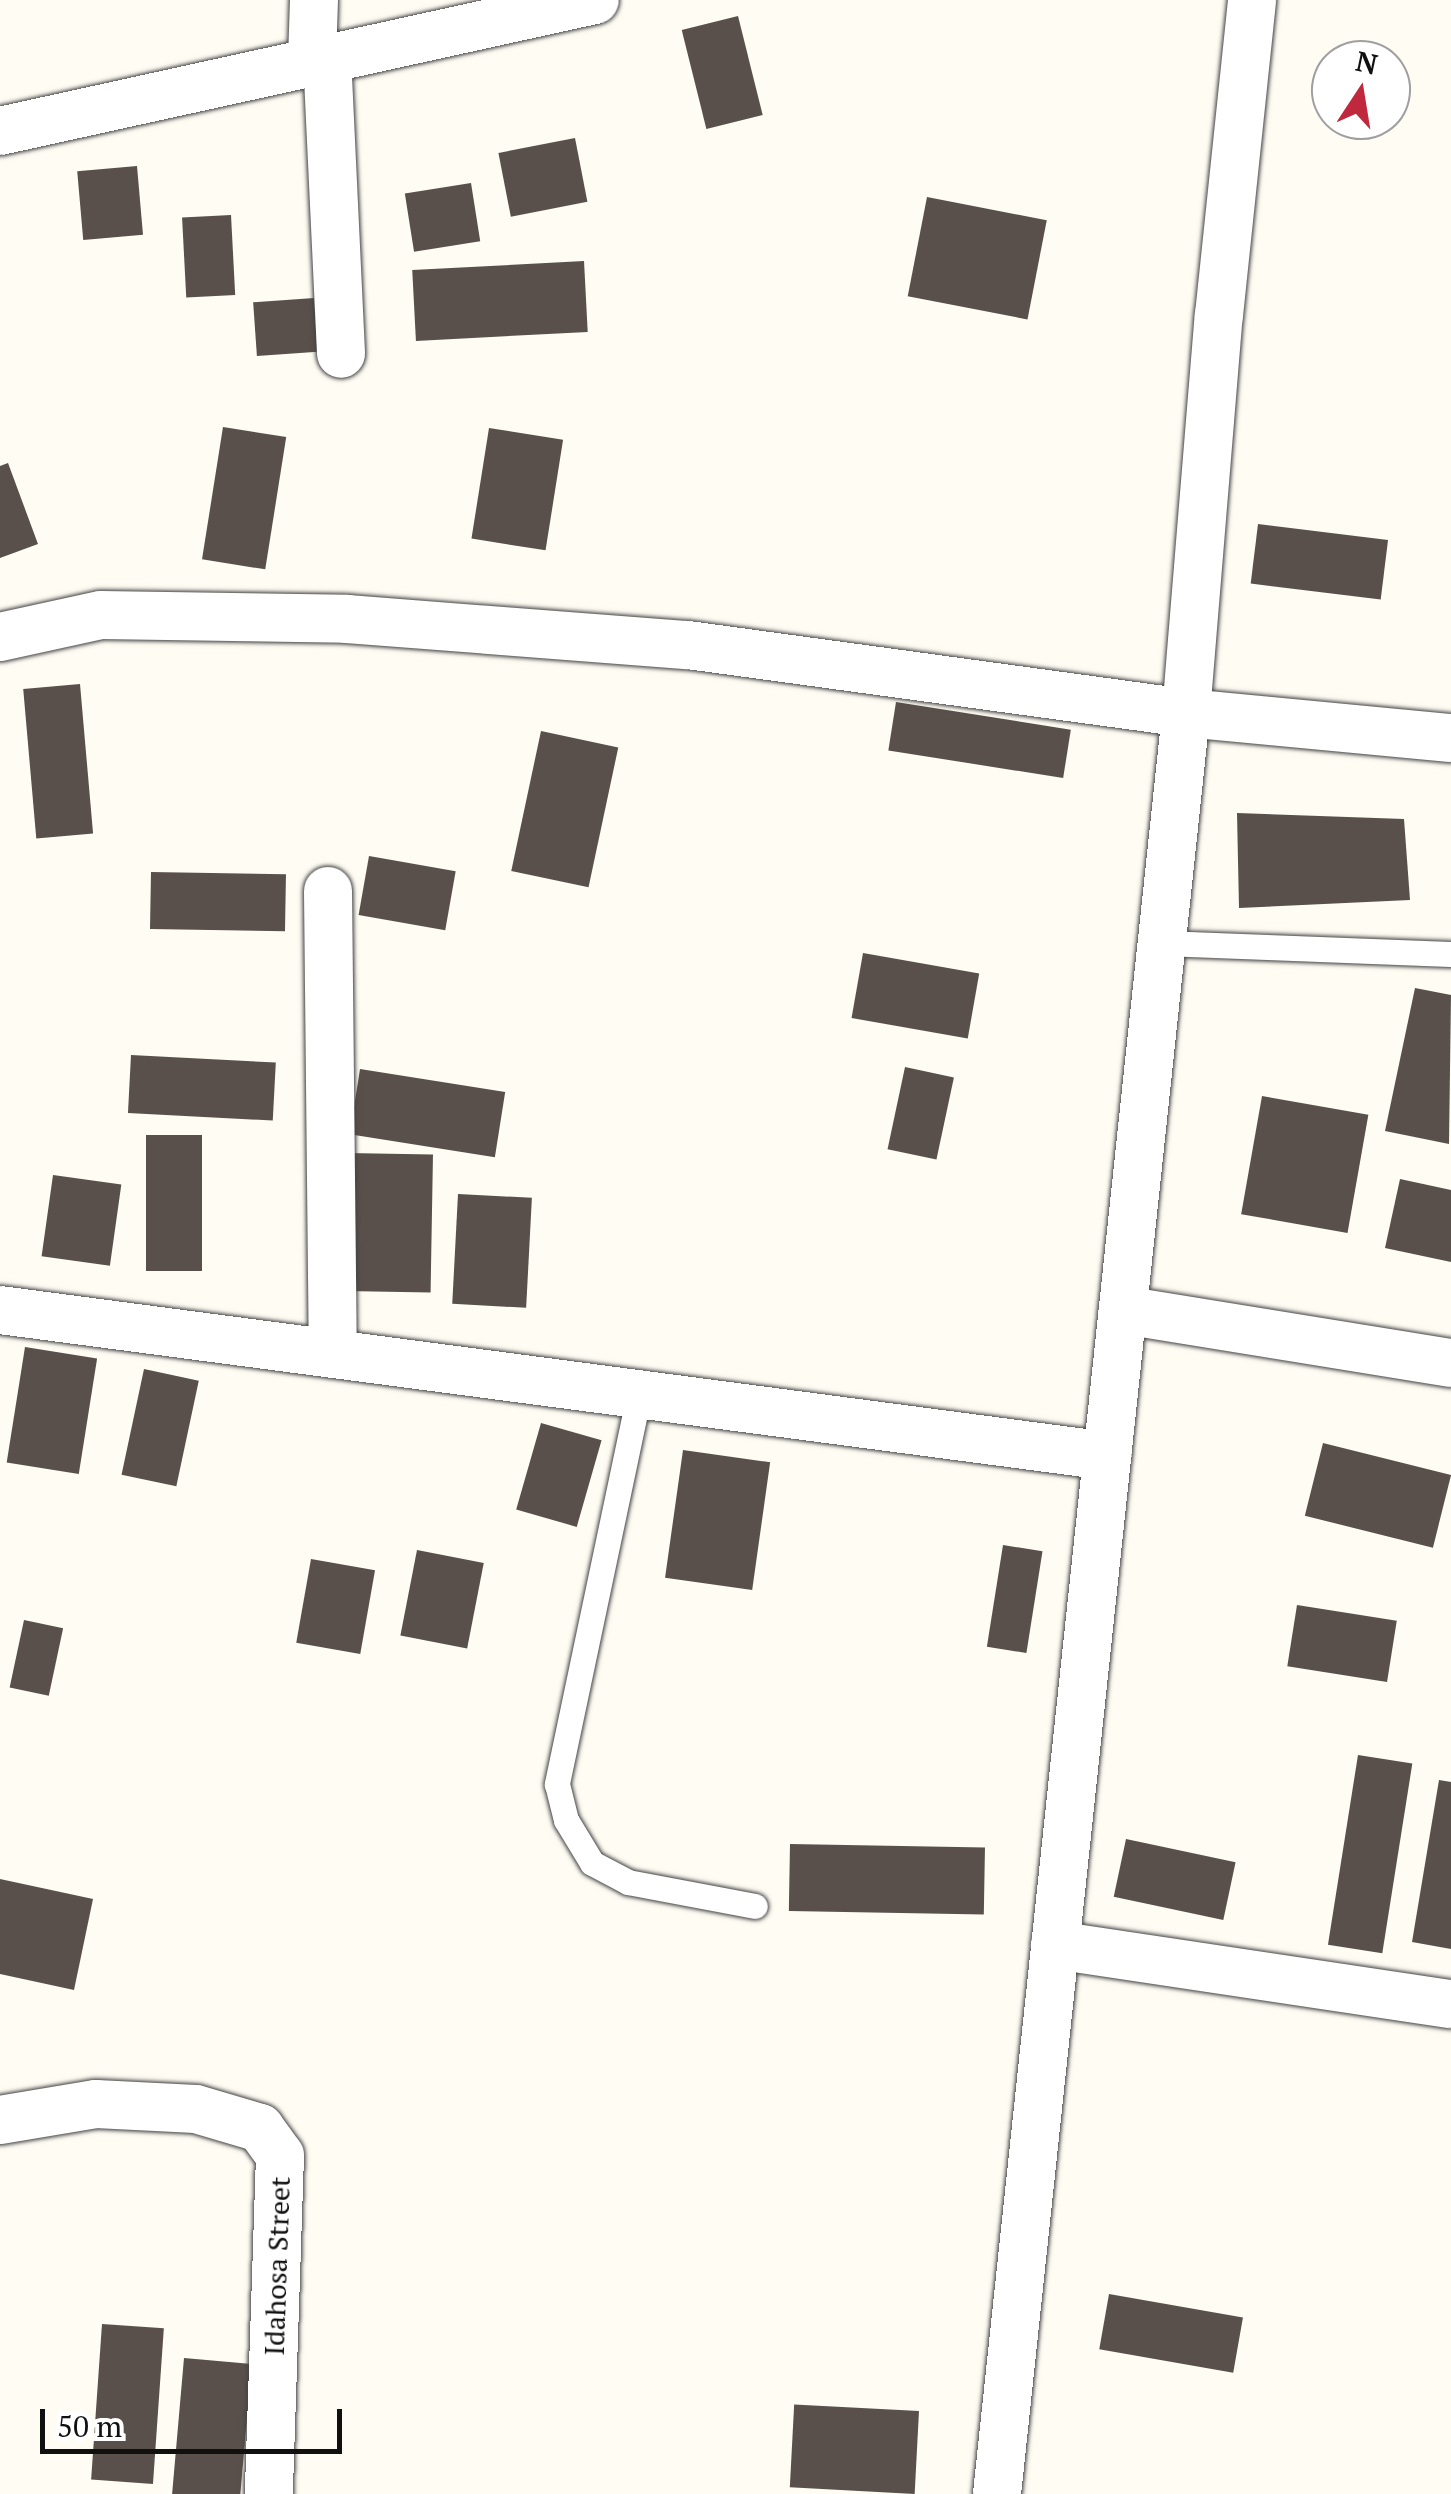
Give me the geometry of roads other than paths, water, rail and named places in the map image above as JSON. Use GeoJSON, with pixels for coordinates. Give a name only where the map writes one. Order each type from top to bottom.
{"type":"FeatureCollection","features":[{"type":"Feature","properties":{"kind":"street"},"geometry":{"type":"LineString","coordinates":[[314,0],[341,354]]}},
{"type":"Feature","properties":{"kind":"street"},"geometry":{"type":"LineString","coordinates":[[0,131],[595,0]]}},
{"type":"Feature","properties":{"kind":"street"},"geometry":{"type":"LineString","coordinates":[[997,2494],[1186,713],[1219,315],[1252,0]]}},
{"type":"Feature","properties":{"kind":"street"},"geometry":{"type":"LineString","coordinates":[[0,637],[101,615],[347,619],[688,646],[1186,713],[1451,738]]}},
{"type":"Feature","properties":{"kind":"street"},"geometry":{"type":"LineString","coordinates":[[328,892],[333,1353]]}},
{"type":"Feature","properties":{"kind":"street"},"geometry":{"type":"LineString","coordinates":[[0,1310],[1107,1456]]}},
{"type":"Feature","properties":{"kind":"street"},"geometry":{"type":"LineString","coordinates":[[1123,1310],[1451,1363]]}},
{"type":"Feature","properties":{"kind":"street"},"geometry":{"type":"LineString","coordinates":[[1055,1945],[1451,2004]]}},
{"type":"Feature","properties":{"kind":"street","name":"Idahosa Street"},"geometry":{"type":"LineString","coordinates":[[0,2120],[96,2104],[196,2109],[260,2128],[280,2156],[269,2494]]}},
{"type":"Feature","properties":{"kind":"lane"},"geometry":{"type":"LineString","coordinates":[[1162,943],[1451,954]]}},
{"type":"Feature","properties":{"kind":"lane"},"geometry":{"type":"LineString","coordinates":[[639,1394],[557,1784],[566,1820],[592,1863],[628,1882],[755,1906]]}}]}
